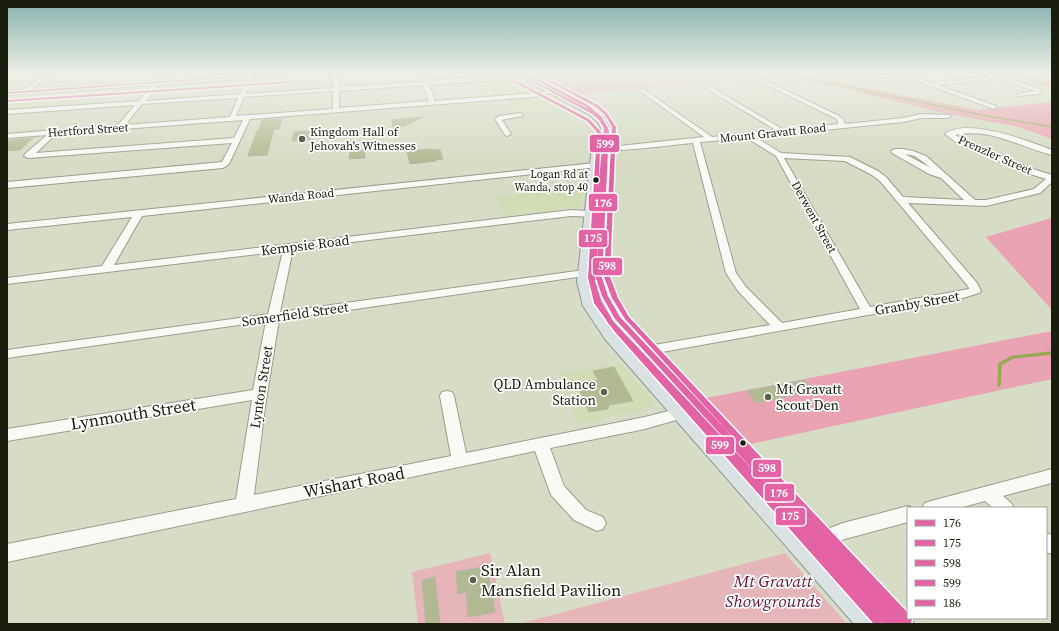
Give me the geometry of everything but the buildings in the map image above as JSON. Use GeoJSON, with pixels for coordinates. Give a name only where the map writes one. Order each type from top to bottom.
{"type":"FeatureCollection","features":[{"type":"Feature","properties":{"kind":"main road"},"geometry":{"type":"LineString","coordinates":[[572,103],[589,111],[600,119],[607,130],[595,165],[599,278],[604,296],[643,359],[813,544],[902,624]]}},
{"type":"Feature","properties":{"kind":"main road"},"geometry":{"type":"LineString","coordinates":[[602,148],[596,213],[584,273],[587,299],[596,316],[610,336],[643,359]]}},
{"type":"Feature","properties":{"kind":"main road"},"geometry":{"type":"LineString","coordinates":[[813,544],[871,624]]}},
{"type":"Feature","properties":{"kind":"street"},"geometry":{"type":"LineString","coordinates":[[7,112],[134,103]]}},
{"type":"Feature","properties":{"kind":"street"},"geometry":{"type":"LineString","coordinates":[[119,128],[141,103]]}},
{"type":"Feature","properties":{"kind":"street"},"geometry":{"type":"LineString","coordinates":[[232,119],[239,103]]}},
{"type":"Feature","properties":{"kind":"street"},"geometry":{"type":"LineString","coordinates":[[336,103],[336,110]]}},
{"type":"Feature","properties":{"kind":"street","name":"Hertford Street"},"geometry":{"type":"LineString","coordinates":[[7,136],[427,103]]}},
{"type":"Feature","properties":{"kind":"street"},"geometry":{"type":"LineString","coordinates":[[502,103],[510,115]]}},
{"type":"Feature","properties":{"kind":"street"},"geometry":{"type":"LineString","coordinates":[[661,103],[711,139]]}},
{"type":"Feature","properties":{"kind":"street"},"geometry":{"type":"LineString","coordinates":[[735,103],[783,132]]}},
{"type":"Feature","properties":{"kind":"street"},"geometry":{"type":"LineString","coordinates":[[810,103],[837,117],[841,120],[842,126]]}},
{"type":"Feature","properties":{"kind":"street"},"geometry":{"type":"LineString","coordinates":[[984,103],[994,107]]}},
{"type":"Feature","properties":{"kind":"street"},"geometry":{"type":"LineString","coordinates":[[507,134],[498,119],[501,116],[520,115]]}},
{"type":"Feature","properties":{"kind":"street","name":"Mount Gravatt Road"},"geometry":{"type":"LineString","coordinates":[[602,148],[696,141],[922,116],[948,116]]}},
{"type":"Feature","properties":{"kind":"street"},"geometry":{"type":"LineString","coordinates":[[7,185],[220,166],[226,164],[248,117]]}},
{"type":"Feature","properties":{"kind":"street","name":"Prenzler Street"},"geometry":{"type":"LineString","coordinates":[[1052,153],[1001,135],[969,131],[949,134],[960,141],[1030,171],[1052,178]]}},
{"type":"Feature","properties":{"kind":"street"},"geometry":{"type":"LineString","coordinates":[[53,133],[28,156],[149,144],[237,140]]}},
{"type":"Feature","properties":{"kind":"street","name":"Derwent Street"},"geometry":{"type":"LineString","coordinates":[[748,135],[779,155],[867,312]]}},
{"type":"Feature","properties":{"kind":"street"},"geometry":{"type":"LineString","coordinates":[[696,141],[731,273],[742,289],[779,327]]}},
{"type":"Feature","properties":{"kind":"street"},"geometry":{"type":"LineString","coordinates":[[945,178],[895,151],[906,150],[918,154],[939,170],[945,178],[974,203]]}},
{"type":"Feature","properties":{"kind":"street","name":"Granby Street"},"geometry":{"type":"LineString","coordinates":[[643,359],[659,348],[975,292],[973,285],[883,179],[852,161],[842,158],[779,155]]}},
{"type":"Feature","properties":{"kind":"street","name":"Wanda Road"},"geometry":{"type":"LineString","coordinates":[[7,227],[595,165]]}},
{"type":"Feature","properties":{"kind":"street","name":"Prenzler Street"},"geometry":{"type":"LineString","coordinates":[[900,200],[986,203],[1037,191],[1052,178]]}},
{"type":"Feature","properties":{"kind":"street"},"geometry":{"type":"LineString","coordinates":[[106,269],[139,213]]}},
{"type":"Feature","properties":{"kind":"street","name":"Kempsie Road"},"geometry":{"type":"LineString","coordinates":[[7,281],[571,213],[596,213]]}},
{"type":"Feature","properties":{"kind":"street","name":"Lynton Street"},"geometry":{"type":"LineString","coordinates":[[244,504],[260,394],[278,288],[289,247]]}},
{"type":"Feature","properties":{"kind":"street","name":"Somerfield Street"},"geometry":{"type":"LineString","coordinates":[[7,354],[584,273]]}},
{"type":"Feature","properties":{"kind":"street","name":"Lynmouth Street"},"geometry":{"type":"LineString","coordinates":[[7,435],[260,394]]}},
{"type":"Feature","properties":{"kind":"street"},"geometry":{"type":"LineString","coordinates":[[447,396],[460,461]]}},
{"type":"Feature","properties":{"kind":"street","name":"Wishart Road"},"geometry":{"type":"LineString","coordinates":[[7,553],[541,445],[645,423],[691,411]]}},
{"type":"Feature","properties":{"kind":"street"},"geometry":{"type":"LineString","coordinates":[[541,445],[557,490],[580,515],[598,523]]}},
{"type":"Feature","properties":{"kind":"street"},"geometry":{"type":"LineString","coordinates":[[935,507],[1052,476]]}},
{"type":"Feature","properties":{"kind":"street"},"geometry":{"type":"LineString","coordinates":[[988,493],[1005,507]]}},
{"type":"Feature","properties":{"kind":"street"},"geometry":{"type":"LineString","coordinates":[[813,544],[843,531],[907,514]]}},
{"type":"Feature","properties":{"kind":"shaded area"},"geometry":{"type":"Polygon","coordinates":[[[7,103],[43,103],[37,108],[7,110],[7,103]]]}},
{"type":"Feature","properties":{"kind":"shaded area"},"geometry":{"type":"Polygon","coordinates":[[[509,103],[556,103],[565,108],[541,110],[538,106],[513,108],[509,103]]]}},
{"type":"Feature","properties":{"kind":"shaded area"},"geometry":{"type":"Polygon","coordinates":[[[904,103],[944,103],[977,110],[1052,103],[1052,139],[1019,127],[943,113],[904,103]]]}},
{"type":"Feature","properties":{"kind":"shaded area"},"geometry":{"type":"Polygon","coordinates":[[[584,187],[581,205],[576,207],[506,216],[497,197],[584,187]]]}},
{"type":"Feature","properties":{"kind":"shaded area"},"geometry":{"type":"Polygon","coordinates":[[[1052,218],[1052,310],[986,237],[1052,218]]]}},
{"type":"Feature","properties":{"kind":"shaded area"},"geometry":{"type":"Polygon","coordinates":[[[1052,331],[1052,379],[751,444],[706,398],[1052,331]]]}},
{"type":"Feature","properties":{"kind":"shaded area"},"geometry":{"type":"Polygon","coordinates":[[[620,363],[652,399],[654,403],[652,407],[578,423],[559,374],[620,363]]]}},
{"type":"Feature","properties":{"kind":"green space"},"geometry":{"type":"Polygon","coordinates":[[[490,553],[505,624],[418,624],[412,572],[490,553]]]}},
{"type":"Feature","properties":{"kind":"green space","name":"Mt Gravatt Showgrounds"},"geometry":{"type":"Polygon","coordinates":[[[785,553],[847,624],[519,624],[785,553]]]}},
{"type":"Feature","properties":{"kind":"waterway"},"geometry":{"type":"LineString","coordinates":[[927,103],[1052,127]]}},
{"type":"Feature","properties":{"kind":"waterway"},"geometry":{"type":"LineString","coordinates":[[999,385],[1000,364],[1013,357],[1052,353]]}},
{"type":"Feature","properties":{"kind":"transit line","name":"175"},"geometry":{"type":"LineString","coordinates":[[557,103],[588,120],[599,132],[591,278],[598,300],[610,322],[890,624]]}},
{"type":"Feature","properties":{"kind":"transit line","name":"176"},"geometry":{"type":"LineString","coordinates":[[575,103],[593,113],[600,119],[607,130],[599,278],[605,296],[617,318],[901,624]]}},
{"type":"Feature","properties":{"kind":"transit line","name":"599"},"geometry":{"type":"LineString","coordinates":[[582,103],[600,117],[606,128],[592,281],[597,303],[617,331],[877,619]]}},
{"type":"Feature","properties":{"kind":"transit line","name":"598"},"geometry":{"type":"LineString","coordinates":[[592,103],[606,114],[614,127],[607,277],[615,298],[627,318],[907,619]]}},
{"type":"Feature","properties":{"kind":"place","name":"Kingdom Hall of Jehovah's Witnesses"},"geometry":{"type":"Point","coordinates":[302,139]}},
{"type":"Feature","properties":{"kind":"place","name":"Logan Rd at Wanda, stop 40"},"geometry":{"type":"Point","coordinates":[596,180]}},
{"type":"Feature","properties":{"kind":"place","name":"QLD Ambulance Station"},"geometry":{"type":"Point","coordinates":[604,392]}},
{"type":"Feature","properties":{"kind":"place","name":"Mt Gravatt Scout Den"},"geometry":{"type":"Point","coordinates":[768,397]}},
{"type":"Feature","properties":{"kind":"place","name":"Sir Alan Mansfield Pavilion"},"geometry":{"type":"Point","coordinates":[473,580]}}]}
